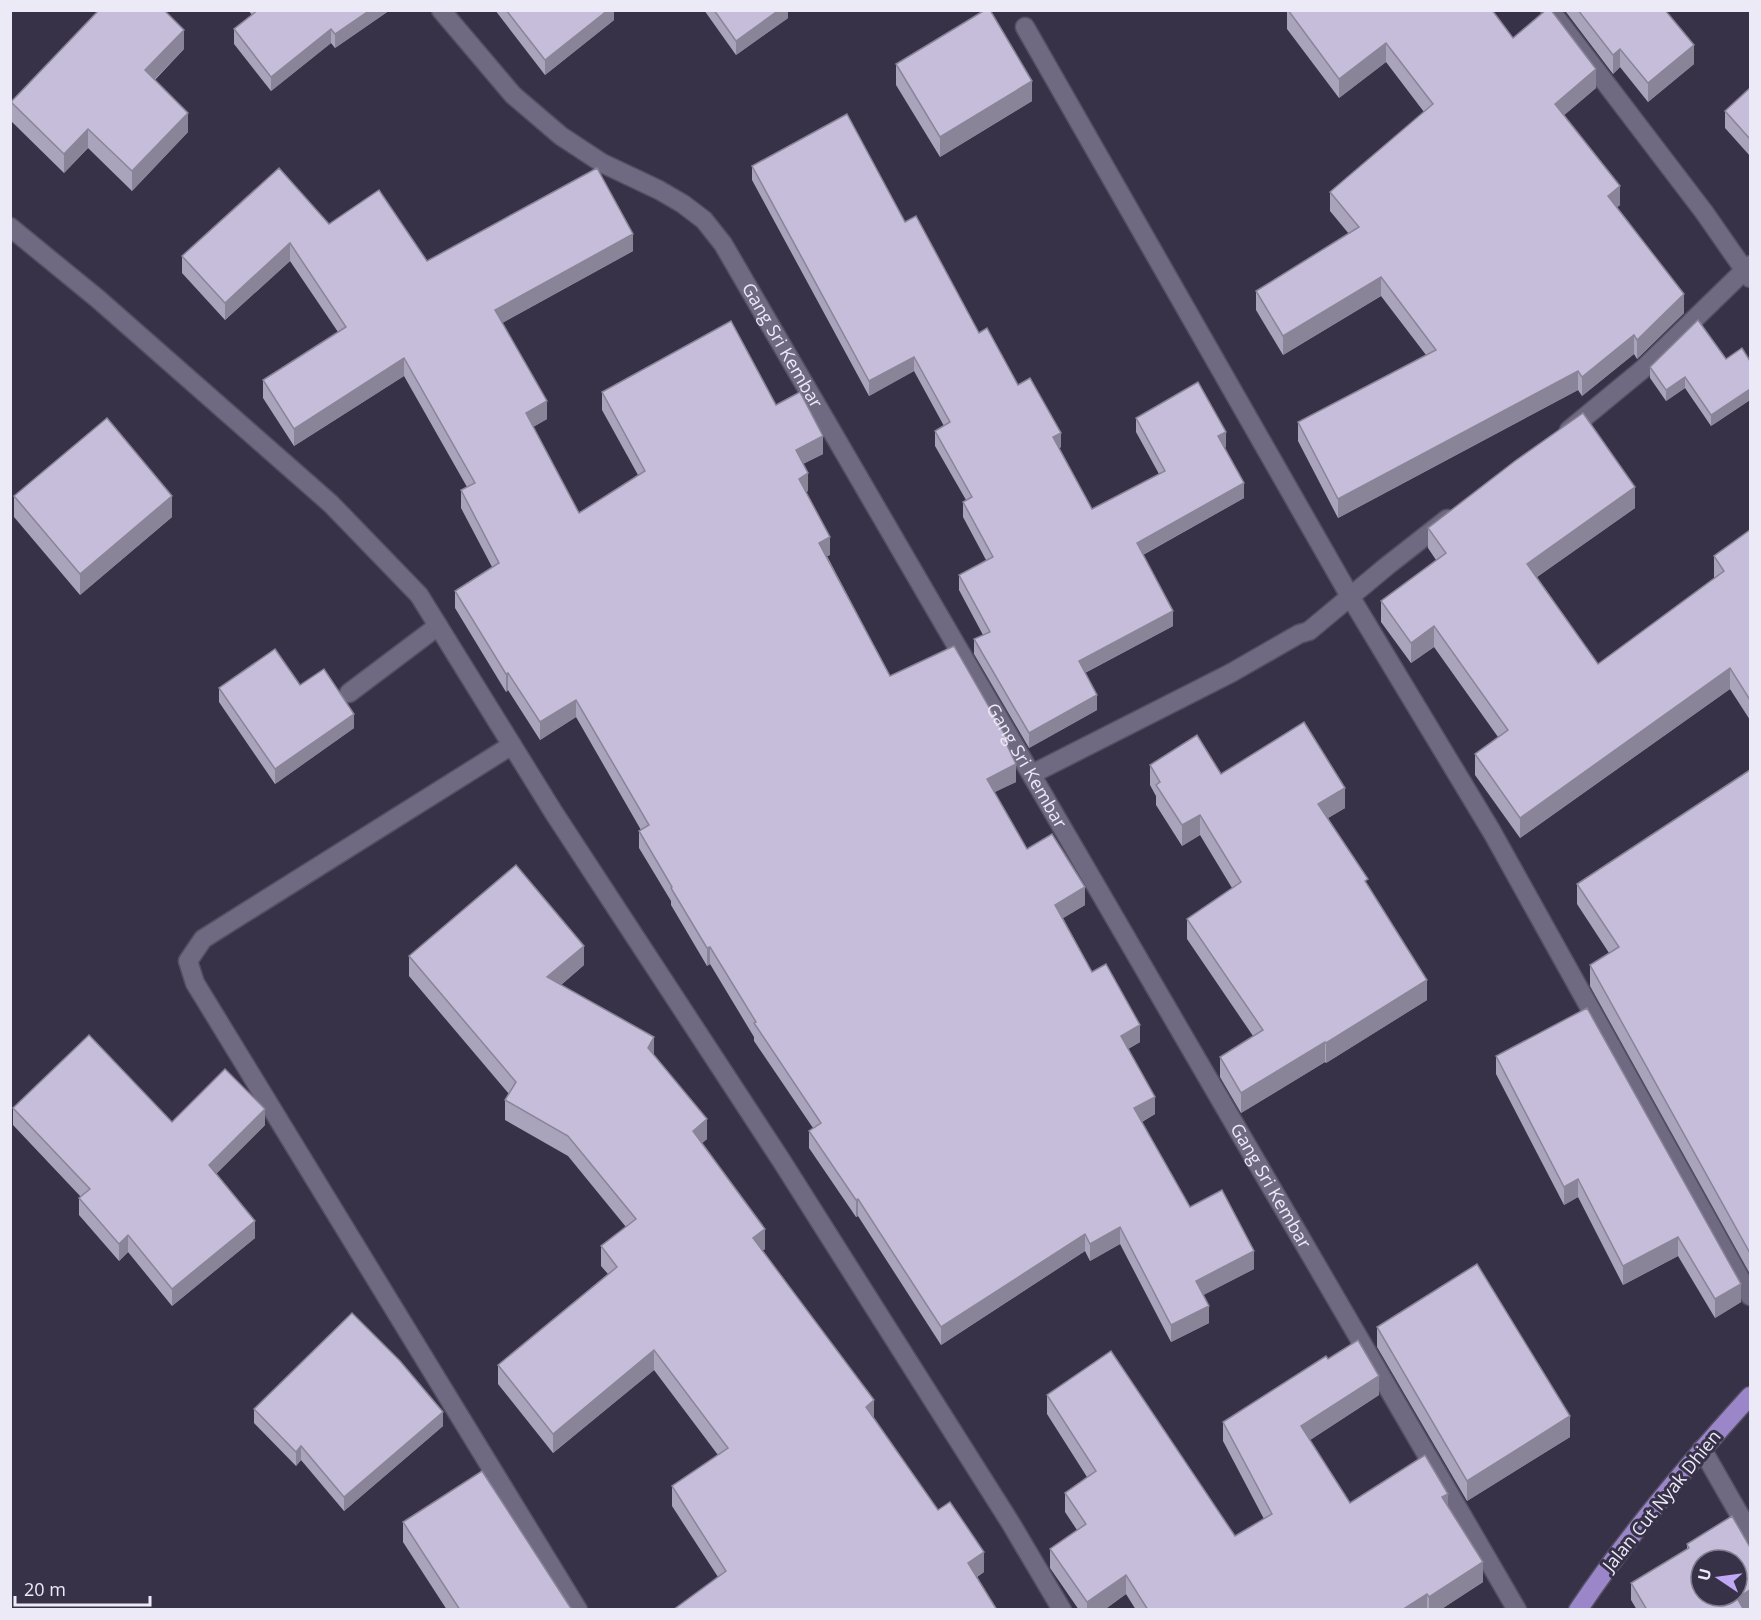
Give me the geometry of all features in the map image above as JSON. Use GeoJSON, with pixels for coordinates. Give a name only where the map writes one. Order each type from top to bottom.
{"type":"FeatureCollection","features":[{"type":"Feature","properties":{"kind":"main road","name":"Jalan Cut Nyak Dhien"},"geometry":{"type":"LineString","coordinates":[[1578,1610],[1621,1550],[1702,1449],[1750,1396]]}},
{"type":"Feature","properties":{"kind":"street","name":"Gang Sri Kembar"},"geometry":{"type":"LineString","coordinates":[[441,10],[513,95],[561,136],[602,163],[675,199],[704,220],[723,244],[1517,1610]]}},
{"type":"Feature","properties":{"kind":"street"},"geometry":{"type":"LineString","coordinates":[[1550,10],[1749,271],[1643,369],[1558,438]]}},
{"type":"Feature","properties":{"kind":"street"},"geometry":{"type":"LineString","coordinates":[[1025,27],[1351,598],[1492,832],[1750,1296]]}},
{"type":"Feature","properties":{"kind":"street"},"geometry":{"type":"LineString","coordinates":[[10,227],[98,298],[332,504],[419,595],[554,813],[787,1170],[1010,1522],[1062,1610]]}},
{"type":"Feature","properties":{"kind":"street"},"geometry":{"type":"LineString","coordinates":[[1032,774],[1231,673],[1293,637],[1310,631],[1458,510]]}},
{"type":"Feature","properties":{"kind":"street"},"geometry":{"type":"LineString","coordinates":[[348,693],[438,626]]}},
{"type":"Feature","properties":{"kind":"street"},"geometry":{"type":"LineString","coordinates":[[512,745],[203,939],[188,961],[195,983],[578,1610]]}},
{"type":"Feature","properties":{"kind":"street"},"geometry":{"type":"LineString","coordinates":[[1702,1449],[1750,1533]]}},
{"type":"Feature","properties":{"kind":"building"},"geometry":{"type":"Polygon","coordinates":[[[99,10],[164,10],[184,30],[145,70],[188,113],[132,171],[88,129],[64,154],[11,102],[99,10]]]}},
{"type":"Feature","properties":{"kind":"building"},"geometry":{"type":"Polygon","coordinates":[[[258,10],[370,10],[335,34],[331,29],[271,77],[234,29],[258,10]]]}},
{"type":"Feature","properties":{"kind":"building"},"geometry":{"type":"Polygon","coordinates":[[[506,10],[608,10],[545,60],[506,10]]]}},
{"type":"Feature","properties":{"kind":"building"},"geometry":{"type":"Polygon","coordinates":[[[714,10],[779,10],[736,41],[714,10]]]}},
{"type":"Feature","properties":{"kind":"building"},"geometry":{"type":"Polygon","coordinates":[[[985,10],[990,10],[1032,81],[940,137],[896,64],[985,10]]]}},
{"type":"Feature","properties":{"kind":"building"},"geometry":{"type":"Polygon","coordinates":[[[1288,10],[1492,10],[1513,38],[1546,10],[1551,10],[1596,69],[1555,104],[1620,186],[1608,196],[1684,294],[1637,340],[1634,335],[1582,377],[1578,371],[1338,499],[1298,422],[1436,350],[1381,277],[1283,336],[1256,291],[1359,227],[1330,192],[1433,104],[1386,43],[1339,79],[1288,10]]]}},
{"type":"Feature","properties":{"kind":"building"},"geometry":{"type":"Polygon","coordinates":[[[1578,10],[1665,10],[1694,45],[1648,83],[1620,49],[1613,55],[1578,10]]]}},
{"type":"Feature","properties":{"kind":"building"},"geometry":{"type":"Polygon","coordinates":[[[1750,88],[1750,139],[1725,111],[1750,88]]]}},
{"type":"Feature","properties":{"kind":"building"},"geometry":{"type":"Polygon","coordinates":[[[847,114],[905,222],[916,216],[979,333],[987,328],[1018,385],[1030,378],[1061,433],[1053,437],[1092,509],[1165,471],[1136,418],[1198,382],[1226,432],[1218,436],[1244,483],[1137,543],[1173,611],[1079,661],[1097,695],[1029,733],[974,639],[990,632],[959,575],[993,557],[963,502],[972,497],[935,431],[950,422],[914,357],[869,381],[752,166],[847,114]]]}},
{"type":"Feature","properties":{"kind":"building"},"geometry":{"type":"Polygon","coordinates":[[[279,168],[329,224],[379,190],[427,261],[597,168],[633,234],[495,310],[547,401],[526,413],[579,513],[645,471],[602,392],[731,321],[776,405],[800,392],[823,436],[796,450],[808,473],[799,479],[830,537],[819,543],[890,676],[954,646],[1009,742],[1006,743],[1016,764],[987,779],[1027,849],[1052,834],[1085,887],[1055,905],[1092,972],[1106,964],[1140,1025],[1121,1036],[1155,1097],[1134,1108],[1190,1207],[1222,1190],[1254,1251],[1196,1281],[1209,1306],[1171,1325],[1120,1227],[1090,1244],[1085,1234],[941,1327],[858,1199],[856,1200],[809,1131],[821,1123],[754,1023],[756,1022],[710,947],[707,948],[671,888],[639,831],[649,825],[576,700],[540,722],[508,673],[506,674],[455,591],[499,563],[461,490],[475,483],[404,358],[294,429],[263,380],[346,327],[290,243],[225,303],[182,256],[279,168]]]}},
{"type":"Feature","properties":{"kind":"building"},"geometry":{"type":"Polygon","coordinates":[[[1698,320],[1726,359],[1742,348],[1750,361],[1750,389],[1711,415],[1685,377],[1666,390],[1650,367],[1698,320]]]}},
{"type":"Feature","properties":{"kind":"building"},"geometry":{"type":"Polygon","coordinates":[[[1583,413],[1635,487],[1527,564],[1598,664],[1724,571],[1714,556],[1750,530],[1750,700],[1730,668],[1520,818],[1475,754],[1508,730],[1434,626],[1411,643],[1381,601],[1446,553],[1428,528],[1515,461],[1583,413]]]}},
{"type":"Feature","properties":{"kind":"building"},"geometry":{"type":"Polygon","coordinates":[[[107,418],[172,496],[80,574],[14,496],[107,418]]]}},
{"type":"Feature","properties":{"kind":"building"},"geometry":{"type":"Polygon","coordinates":[[[275,649],[300,685],[324,669],[354,714],[275,769],[219,688],[275,649]]]}},
{"type":"Feature","properties":{"kind":"building"},"geometry":{"type":"Polygon","coordinates":[[[1304,722],[1345,788],[1318,804],[1368,879],[1365,881],[1427,980],[1241,1093],[1220,1057],[1263,1030],[1187,919],[1241,882],[1200,815],[1182,825],[1156,785],[1160,782],[1150,765],[1197,735],[1221,774],[1304,722]]]}},
{"type":"Feature","properties":{"kind":"building"},"geometry":{"type":"Polygon","coordinates":[[[1750,770],[1750,1253],[1590,965],[1619,947],[1577,884],[1750,770]]]}},
{"type":"Feature","properties":{"kind":"building"},"geometry":{"type":"Polygon","coordinates":[[[516,865],[584,946],[547,977],[654,1037],[648,1048],[707,1119],[693,1131],[765,1229],[753,1238],[874,1400],[866,1407],[938,1510],[950,1502],[984,1552],[968,1563],[997,1610],[673,1610],[726,1571],[672,1486],[728,1448],[654,1350],[553,1434],[498,1365],[617,1267],[601,1246],[636,1219],[568,1136],[505,1100],[516,1082],[409,956],[516,865]]]}},
{"type":"Feature","properties":{"kind":"building"},"geometry":{"type":"Polygon","coordinates":[[[1587,1008],[1741,1284],[1715,1299],[1678,1237],[1623,1266],[1578,1179],[1564,1187],[1496,1056],[1587,1008]]]}},
{"type":"Feature","properties":{"kind":"building"},"geometry":{"type":"Polygon","coordinates":[[[89,1035],[172,1122],[225,1069],[265,1109],[209,1165],[255,1221],[172,1289],[128,1235],[119,1244],[79,1198],[90,1189],[13,1108],[89,1035]]]}},
{"type":"Feature","properties":{"kind":"building"},"geometry":{"type":"Polygon","coordinates":[[[1477,1264],[1570,1416],[1467,1481],[1377,1327],[1477,1264]]]}},
{"type":"Feature","properties":{"kind":"building"},"geometry":{"type":"Polygon","coordinates":[[[352,1313],[400,1361],[443,1412],[344,1497],[301,1446],[296,1452],[254,1409],[352,1313]]]}},
{"type":"Feature","properties":{"kind":"building"},"geometry":{"type":"Polygon","coordinates":[[[1358,1340],[1379,1376],[1301,1426],[1350,1503],[1425,1455],[1448,1494],[1442,1497],[1483,1562],[1429,1597],[1427,1594],[1402,1610],[1148,1610],[1126,1575],[1087,1602],[1050,1549],[1086,1524],[1065,1493],[1096,1471],[1047,1395],[1111,1351],[1235,1536],[1272,1514],[1223,1422],[1326,1356],[1328,1359],[1358,1340]]]}},
{"type":"Feature","properties":{"kind":"building"},"geometry":{"type":"Polygon","coordinates":[[[482,1471],[572,1610],[460,1610],[403,1522],[482,1471]]]}},
{"type":"Feature","properties":{"kind":"building"},"geometry":{"type":"Polygon","coordinates":[[[1732,1516],[1750,1547],[1750,1590],[1749,1548],[1689,1548],[1687,1544],[1732,1516]]]}},
{"type":"Feature","properties":{"kind":"building"},"geometry":{"type":"Polygon","coordinates":[[[1689,1548],[1689,1608],[1743,1608],[1744,1610],[1647,1610],[1631,1583],[1689,1548]]]}}]}
